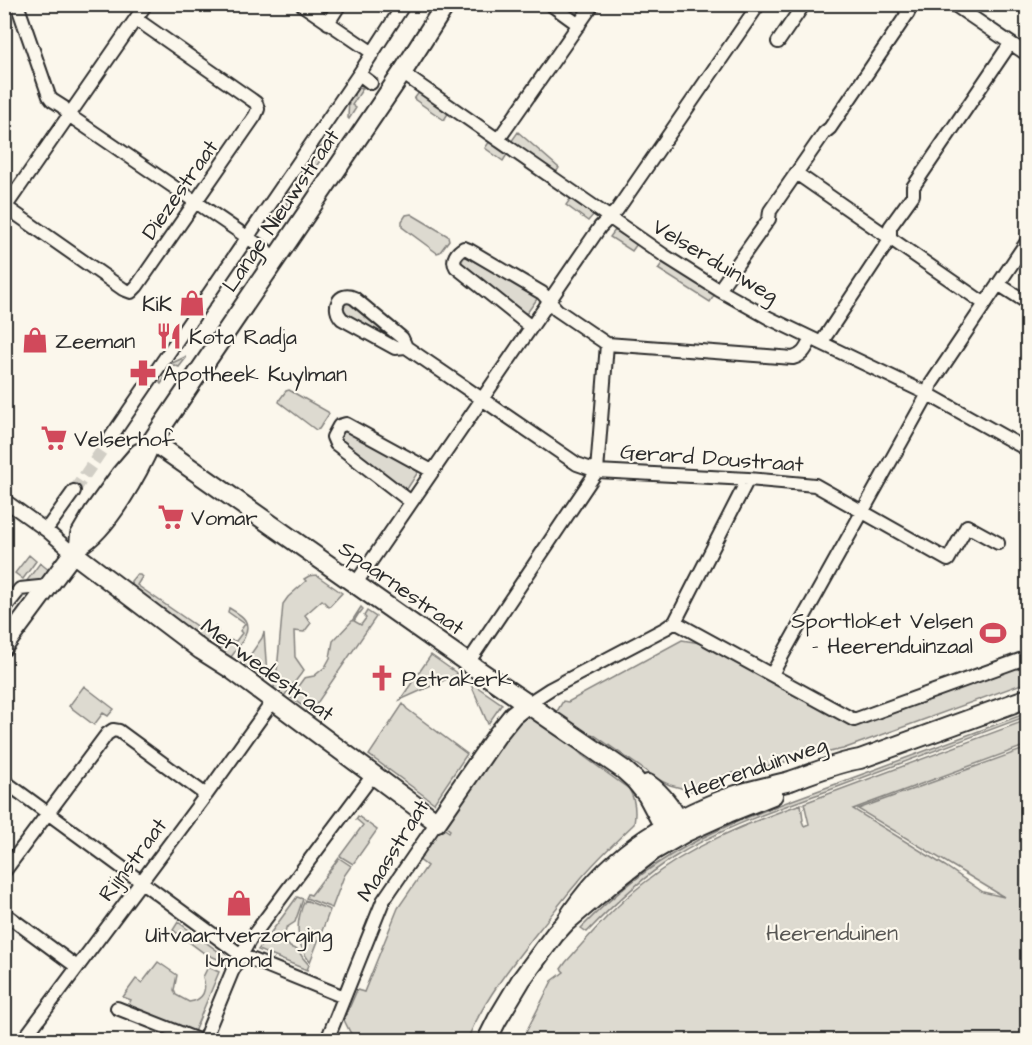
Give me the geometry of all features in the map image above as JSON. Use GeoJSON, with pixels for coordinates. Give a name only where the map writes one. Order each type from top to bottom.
{"type":"FeatureCollection","features":[{"type":"Feature","properties":{"kind":"street"},"geometry":{"type":"LineString","coordinates":[[17,4],[52,100],[63,107],[70,116],[266,250]]}},
{"type":"Feature","properties":{"kind":"street"},"geometry":{"type":"LineString","coordinates":[[5,208],[146,4]]}},
{"type":"Feature","properties":{"kind":"street"},"geometry":{"type":"LineString","coordinates":[[300,4],[373,53]]}},
{"type":"Feature","properties":{"kind":"street"},"geometry":{"type":"LineString","coordinates":[[327,23],[340,4]]}},
{"type":"Feature","properties":{"kind":"street"},"geometry":{"type":"LineString","coordinates":[[111,437],[359,74],[404,4]]}},
{"type":"Feature","properties":{"kind":"street","name":"Lange Nieuwstraat"},"geometry":{"type":"LineString","coordinates":[[4,646],[76,549],[80,535],[100,503],[135,457],[152,441],[402,73],[446,4]]}},
{"type":"Feature","properties":{"kind":"street"},"geometry":{"type":"LineString","coordinates":[[550,4],[579,25]]}},
{"type":"Feature","properties":{"kind":"street"},"geometry":{"type":"LineString","coordinates":[[498,140],[593,4]]}},
{"type":"Feature","properties":{"kind":"street"},"geometry":{"type":"LineString","coordinates":[[356,584],[600,227],[617,210],[759,4]]}},
{"type":"Feature","properties":{"kind":"street"},"geometry":{"type":"LineString","coordinates":[[778,42],[804,4]]}},
{"type":"Feature","properties":{"kind":"street"},"geometry":{"type":"LineString","coordinates":[[719,290],[769,219],[770,211],[908,13],[902,4]]}},
{"type":"Feature","properties":{"kind":"street"},"geometry":{"type":"LineString","coordinates":[[953,4],[1028,56]]}},
{"type":"Feature","properties":{"kind":"street","name":"Diezestraat"},"geometry":{"type":"LineString","coordinates":[[5,208],[123,289],[131,292],[255,116],[258,109],[252,100],[136,19]]}},
{"type":"Feature","properties":{"kind":"street"},"geometry":{"type":"LineString","coordinates":[[531,327],[456,267],[454,260],[456,254],[464,248],[469,250],[542,293],[556,310],[607,344],[794,358],[800,356],[816,341],[890,239],[890,227],[913,195],[913,186],[1010,44]]}},
{"type":"Feature","properties":{"kind":"street","name":"Velserduinweg"},"geometry":{"type":"LineString","coordinates":[[402,73],[609,218],[719,290],[769,318],[928,394],[1028,450]]}},
{"type":"Feature","properties":{"kind":"street"},"geometry":{"type":"LineString","coordinates":[[359,74],[371,83]]}},
{"type":"Feature","properties":{"kind":"street"},"geometry":{"type":"LineString","coordinates":[[796,173],[985,304]]}},
{"type":"Feature","properties":{"kind":"street"},"geometry":{"type":"LineString","coordinates":[[772,674],[928,394],[931,384],[1028,240]]}},
{"type":"Feature","properties":{"kind":"street"},"geometry":{"type":"LineString","coordinates":[[998,284],[1028,303]]}},
{"type":"Feature","properties":{"kind":"street"},"geometry":{"type":"LineString","coordinates":[[406,347],[395,348],[342,319],[337,315],[338,302],[346,296],[354,298],[402,338],[406,347],[577,464],[597,471]]}},
{"type":"Feature","properties":{"kind":"street"},"geometry":{"type":"LineString","coordinates":[[468,663],[597,471],[607,344]]}},
{"type":"Feature","properties":{"kind":"street"},"geometry":{"type":"LineString","coordinates":[[411,502],[336,444],[333,437],[339,426],[350,425],[432,471]]}},
{"type":"Feature","properties":{"kind":"street","name":"Spaarnestraat"},"geometry":{"type":"LineString","coordinates":[[152,441],[368,594],[624,770],[675,830]]}},
{"type":"Feature","properties":{"kind":"street","name":"Gerard Doustraat"},"geometry":{"type":"LineString","coordinates":[[597,471],[815,485],[948,560],[967,526],[998,543]]}},
{"type":"Feature","properties":{"kind":"street"},"geometry":{"type":"LineString","coordinates":[[527,704],[550,689],[675,622],[748,479]]}},
{"type":"Feature","properties":{"kind":"street"},"geometry":{"type":"LineString","coordinates":[[46,530],[74,491]]}},
{"type":"Feature","properties":{"kind":"street"},"geometry":{"type":"LineString","coordinates":[[4,500],[76,549]]}},
{"type":"Feature","properties":{"kind":"street","name":"Merwedestraat"},"geometry":{"type":"LineString","coordinates":[[76,549],[201,650],[231,669],[437,822]]}},
{"type":"Feature","properties":{"kind":"street"},"geometry":{"type":"LineString","coordinates":[[4,609],[20,589],[49,586]]}},
{"type":"Feature","properties":{"kind":"street"},"geometry":{"type":"LineString","coordinates":[[675,622],[854,720],[1028,657]]}},
{"type":"Feature","properties":{"kind":"street","name":"Heerenduinweg"},"geometry":{"type":"LineString","coordinates":[[488,1040],[521,980],[565,923],[675,830],[728,813],[851,766],[860,759],[1028,698]]}},
{"type":"Feature","properties":{"kind":"street","name":"Rijnstraat"},"geometry":{"type":"LineString","coordinates":[[23,1041],[273,701]]}},
{"type":"Feature","properties":{"kind":"street","name":"Maasstraat"},"geometry":{"type":"LineString","coordinates":[[327,1041],[383,901],[497,735],[513,714],[527,704]]}},
{"type":"Feature","properties":{"kind":"street"},"geometry":{"type":"LineString","coordinates":[[4,872],[107,734],[113,730],[119,731],[206,795]]}},
{"type":"Feature","properties":{"kind":"street"},"geometry":{"type":"LineString","coordinates":[[204,1041],[232,972],[249,941],[373,775]]}},
{"type":"Feature","properties":{"kind":"street"},"geometry":{"type":"LineString","coordinates":[[4,781],[241,955],[344,997]]}},
{"type":"Feature","properties":{"kind":"street"},"geometry":{"type":"LineString","coordinates":[[4,913],[77,967]]}},
{"type":"Feature","properties":{"kind":"street"},"geometry":{"type":"LineString","coordinates":[[117,1008],[198,1041]]}},
{"type":"Feature","properties":{"kind":"green space"},"geometry":{"type":"Polygon","coordinates":[[[362,87],[352,105],[356,108],[349,119],[349,98],[354,96],[354,91],[362,87]]]}},
{"type":"Feature","properties":{"kind":"green space"},"geometry":{"type":"Polygon","coordinates":[[[420,91],[449,112],[444,120],[414,99],[420,91]]]}},
{"type":"Feature","properties":{"kind":"green space"},"geometry":{"type":"Polygon","coordinates":[[[518,132],[559,168],[555,174],[511,142],[518,132]]]}},
{"type":"Feature","properties":{"kind":"green space"},"geometry":{"type":"Polygon","coordinates":[[[490,141],[508,153],[503,161],[485,148],[490,141]]]}},
{"type":"Feature","properties":{"kind":"green space"},"geometry":{"type":"Polygon","coordinates":[[[333,142],[313,171],[313,160],[317,158],[318,148],[333,142]]]}},
{"type":"Feature","properties":{"kind":"green space"},"geometry":{"type":"Polygon","coordinates":[[[301,187],[282,217],[281,211],[286,209],[287,194],[301,187]]]}},
{"type":"Feature","properties":{"kind":"green space"},"geometry":{"type":"Polygon","coordinates":[[[571,198],[594,214],[588,221],[566,205],[571,198]]]}},
{"type":"Feature","properties":{"kind":"green space"},"geometry":{"type":"Polygon","coordinates":[[[411,214],[448,236],[449,240],[440,252],[437,253],[402,227],[402,221],[406,215],[411,214]]]}},
{"type":"Feature","properties":{"kind":"green space"},"geometry":{"type":"Polygon","coordinates":[[[615,230],[637,244],[632,251],[610,237],[615,230]]]}},
{"type":"Feature","properties":{"kind":"green space"},"geometry":{"type":"Polygon","coordinates":[[[465,256],[536,296],[537,299],[527,313],[524,313],[464,265],[461,262],[465,256]]]}},
{"type":"Feature","properties":{"kind":"green space"},"geometry":{"type":"Polygon","coordinates":[[[663,262],[715,294],[710,302],[658,269],[663,262]]]}},
{"type":"Feature","properties":{"kind":"green space"},"geometry":{"type":"Polygon","coordinates":[[[349,303],[393,337],[391,340],[345,313],[342,307],[349,303]]]}},
{"type":"Feature","properties":{"kind":"green space"},"geometry":{"type":"Polygon","coordinates":[[[185,357],[179,367],[174,365],[161,384],[161,373],[166,371],[166,366],[185,357]]]}},
{"type":"Feature","properties":{"kind":"green space"},"geometry":{"type":"Polygon","coordinates":[[[289,390],[328,412],[329,414],[319,429],[316,430],[279,402],[289,390]]]}},
{"type":"Feature","properties":{"kind":"green space"},"geometry":{"type":"Polygon","coordinates":[[[343,431],[347,431],[417,470],[418,472],[407,489],[340,439],[343,431]]]}},
{"type":"Feature","properties":{"kind":"green space"},"geometry":{"type":"Polygon","coordinates":[[[29,555],[36,561],[23,579],[15,573],[29,555]]]}},
{"type":"Feature","properties":{"kind":"green space"},"geometry":{"type":"Polygon","coordinates":[[[40,563],[50,571],[41,582],[29,584],[26,582],[40,563]]]}},
{"type":"Feature","properties":{"kind":"green space"},"geometry":{"type":"Polygon","coordinates":[[[136,575],[142,577],[137,585],[208,634],[215,626],[218,631],[209,644],[130,588],[131,581],[136,575]]]}},
{"type":"Feature","properties":{"kind":"green space"},"geometry":{"type":"Polygon","coordinates":[[[316,575],[342,593],[329,607],[322,600],[305,615],[311,623],[304,632],[294,631],[295,657],[304,670],[281,700],[274,687],[283,604],[306,581],[304,579],[316,575]]]}},
{"type":"Feature","properties":{"kind":"green space"},"geometry":{"type":"Polygon","coordinates":[[[361,607],[363,609],[354,621],[361,625],[366,618],[364,616],[367,611],[376,617],[311,712],[290,697],[304,678],[314,676],[325,667],[330,658],[333,641],[352,621],[361,607]]]}},
{"type":"Feature","properties":{"kind":"green space"},"geometry":{"type":"Polygon","coordinates":[[[229,608],[242,616],[247,625],[247,630],[242,642],[228,661],[220,652],[221,645],[227,640],[236,641],[245,624],[228,612],[229,608]]]}},
{"type":"Feature","properties":{"kind":"green space"},"geometry":{"type":"Polygon","coordinates":[[[264,632],[267,675],[261,685],[246,672],[244,664],[264,632]]]}},
{"type":"Feature","properties":{"kind":"green space"},"geometry":{"type":"Polygon","coordinates":[[[682,640],[706,644],[859,723],[1027,664],[1027,682],[843,749],[725,775],[692,791],[659,780],[594,735],[580,730],[556,713],[563,701],[568,702],[682,640]]]}},
{"type":"Feature","properties":{"kind":"green space"},"geometry":{"type":"Polygon","coordinates":[[[431,655],[458,674],[400,700],[431,655]]]}},
{"type":"Feature","properties":{"kind":"green space"},"geometry":{"type":"Polygon","coordinates":[[[470,682],[502,704],[488,724],[470,682]]]}},
{"type":"Feature","properties":{"kind":"green space"},"geometry":{"type":"Polygon","coordinates":[[[84,686],[114,709],[108,716],[103,713],[94,725],[69,706],[84,686]]]}},
{"type":"Feature","properties":{"kind":"green space"},"geometry":{"type":"Polygon","coordinates":[[[403,704],[467,754],[434,803],[369,755],[403,704]]]}},
{"type":"Feature","properties":{"kind":"green space"},"geometry":{"type":"Polygon","coordinates":[[[1027,713],[1027,716],[768,813],[691,847],[650,874],[587,932],[581,928],[643,873],[704,837],[763,811],[1027,713]]]}},
{"type":"Feature","properties":{"kind":"green space"},"geometry":{"type":"Polygon","coordinates":[[[529,716],[570,743],[582,755],[629,789],[633,797],[634,824],[584,875],[519,956],[490,997],[467,1040],[356,1040],[344,1020],[357,990],[364,992],[398,908],[427,866],[418,859],[440,826],[449,832],[450,830],[442,824],[509,727],[522,717],[529,716]]]}},
{"type":"Feature","properties":{"kind":"green space","name":"Heerenduinen"},"geometry":{"type":"Polygon","coordinates":[[[1027,720],[1027,745],[853,809],[983,892],[1004,897],[858,809],[1027,748],[1027,1040],[522,1040],[552,981],[564,972],[561,969],[566,962],[623,901],[680,858],[739,828],[801,804],[804,826],[809,824],[804,803],[1027,720]]]}},
{"type":"Feature","properties":{"kind":"green space"},"geometry":{"type":"Polygon","coordinates":[[[358,816],[377,830],[353,864],[340,856],[363,825],[356,819],[358,816]]]}},
{"type":"Feature","properties":{"kind":"green space"},"geometry":{"type":"Polygon","coordinates":[[[339,858],[351,866],[344,876],[332,908],[306,898],[308,894],[311,895],[339,858]]]}},
{"type":"Feature","properties":{"kind":"green space"},"geometry":{"type":"Polygon","coordinates":[[[297,897],[303,899],[295,922],[286,928],[284,939],[290,947],[298,950],[309,965],[307,970],[258,950],[297,897]]]}},
{"type":"Feature","properties":{"kind":"green space"},"geometry":{"type":"Polygon","coordinates":[[[305,900],[330,910],[310,962],[301,947],[298,932],[299,916],[305,900]]]}},
{"type":"Feature","properties":{"kind":"green space"},"geometry":{"type":"Polygon","coordinates":[[[178,922],[223,955],[222,961],[204,953],[173,930],[178,922]]]}},
{"type":"Feature","properties":{"kind":"green space"},"geometry":{"type":"Polygon","coordinates":[[[158,962],[177,975],[174,990],[176,995],[189,1002],[198,999],[203,994],[205,986],[203,977],[208,967],[219,972],[194,1032],[128,1006],[131,1000],[123,997],[136,979],[142,983],[158,962]]]}},
{"type":"Feature","properties":{"kind":"tunnel"},"geometry":{"type":"LineString","coordinates":[[74,491],[111,437]]}},
{"type":"Feature","properties":{"kind":"place","name":"KiK"},"geometry":{"type":"Point","coordinates":[192,303]}},
{"type":"Feature","properties":{"kind":"place","name":"Kota Radja"},"geometry":{"type":"Point","coordinates":[169,336]}},
{"type":"Feature","properties":{"kind":"place","name":"Zeeman"},"geometry":{"type":"Point","coordinates":[35,340]}},
{"type":"Feature","properties":{"kind":"place","name":"Apotheek Kuylman"},"geometry":{"type":"Point","coordinates":[143,373]}},
{"type":"Feature","properties":{"kind":"place","name":"Velserhof"},"geometry":{"type":"Point","coordinates":[54,438]}},
{"type":"Feature","properties":{"kind":"place","name":"Vomar"},"geometry":{"type":"Point","coordinates":[171,517]}},
{"type":"Feature","properties":{"kind":"place","name":"Sportloket Velsen - Heerenduinzaal"},"geometry":{"type":"Point","coordinates":[993,633]}},
{"type":"Feature","properties":{"kind":"place","name":"Petrakerk"},"geometry":{"type":"Point","coordinates":[382,678]}},
{"type":"Feature","properties":{"kind":"place","name":"Uitvaartverzorging IJmond"},"geometry":{"type":"Point","coordinates":[239,903]}}]}
